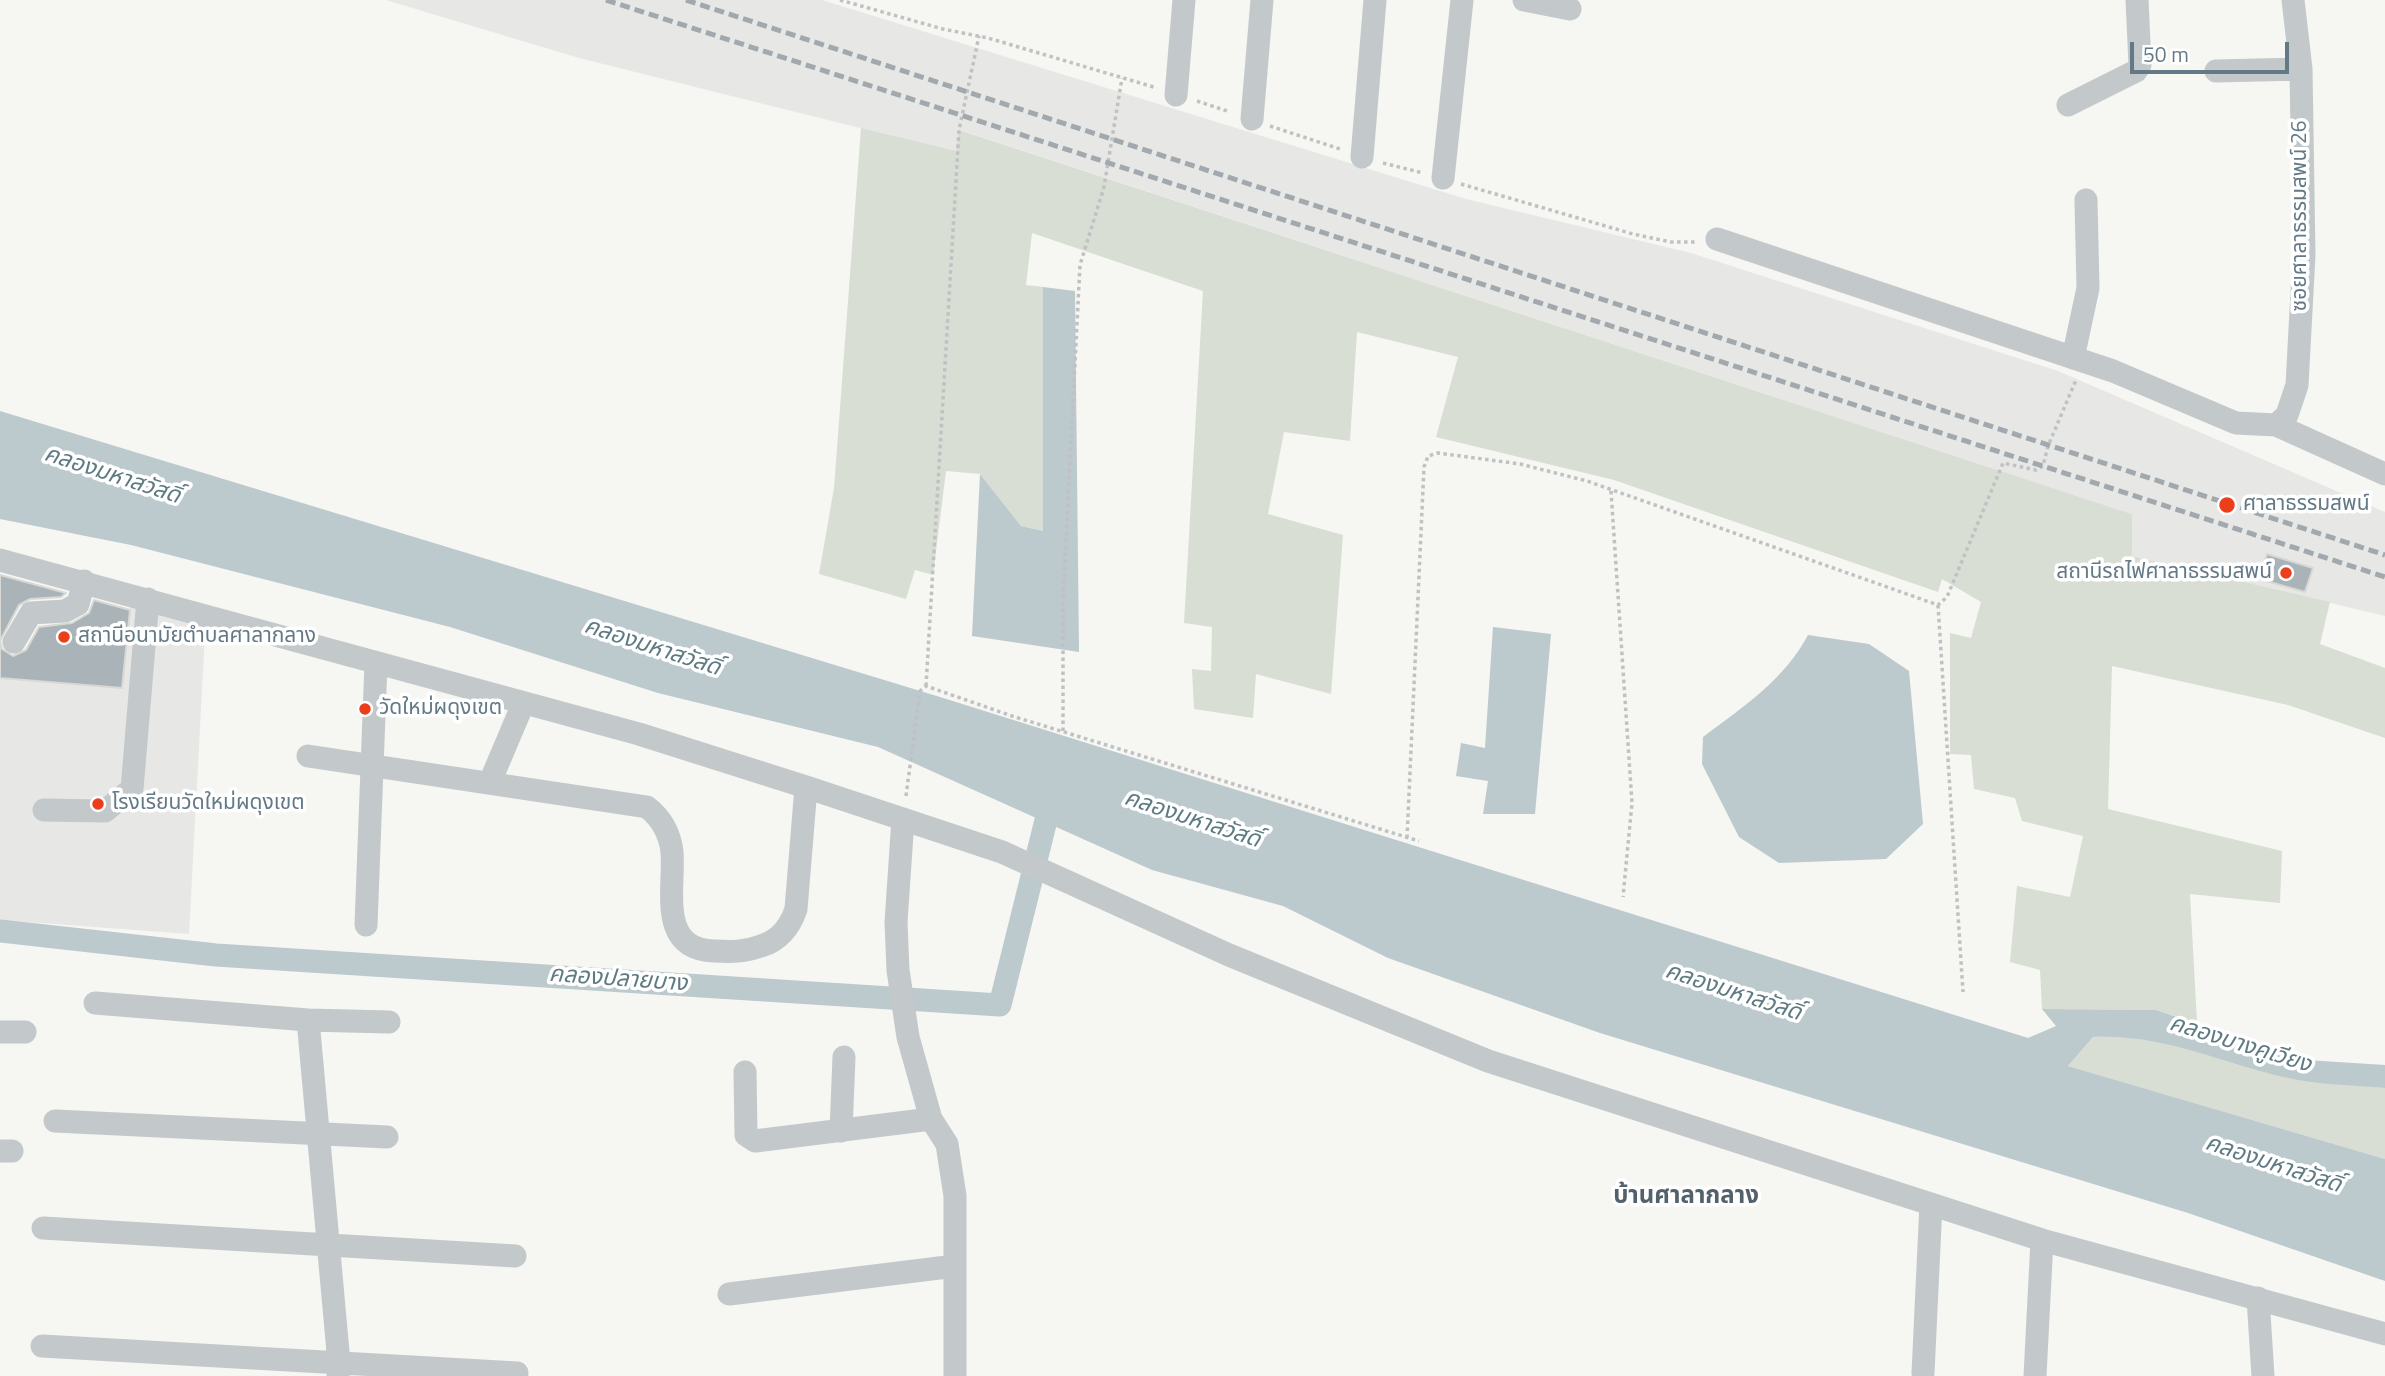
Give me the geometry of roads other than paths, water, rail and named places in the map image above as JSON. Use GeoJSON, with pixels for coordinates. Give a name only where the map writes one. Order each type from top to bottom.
{"type":"FeatureCollection","features":[{"type":"Feature","properties":{"kind":"street"},"geometry":{"type":"LineString","coordinates":[[1176,95],[1184,0]]}},
{"type":"Feature","properties":{"kind":"street"},"geometry":{"type":"LineString","coordinates":[[1252,119],[1262,0]]}},
{"type":"Feature","properties":{"kind":"street"},"geometry":{"type":"LineString","coordinates":[[1362,157],[1375,0]]}},
{"type":"Feature","properties":{"kind":"street"},"geometry":{"type":"LineString","coordinates":[[1443,178],[1462,0]]}},
{"type":"Feature","properties":{"kind":"street"},"geometry":{"type":"LineString","coordinates":[[1524,0],[1570,9]]}},
{"type":"Feature","properties":{"kind":"street"},"geometry":{"type":"LineString","coordinates":[[2068,105],[2136,71],[2140,65],[2137,0]]}},
{"type":"Feature","properties":{"kind":"street","name":"ซอยศาลาธรรมสพน์ 26"},"geometry":{"type":"LineString","coordinates":[[2276,425],[2287,415],[2297,385],[2304,255],[2301,69],[2293,0]]}},
{"type":"Feature","properties":{"kind":"street"},"geometry":{"type":"LineString","coordinates":[[2216,71],[2301,69]]}},
{"type":"Feature","properties":{"kind":"street"},"geometry":{"type":"LineString","coordinates":[[2078,360],[2088,288],[2086,200]]}},
{"type":"Feature","properties":{"kind":"street"},"geometry":{"type":"LineString","coordinates":[[1717,239],[2078,360],[2236,423],[2276,425],[2385,474]]}},
{"type":"Feature","properties":{"kind":"street"},"geometry":{"type":"LineString","coordinates":[[2345,454],[2385,458]]}},
{"type":"Feature","properties":{"kind":"street"},"geometry":{"type":"LineString","coordinates":[[0,560],[652,737],[1002,852],[1229,955],[1488,1061],[2042,1240],[2385,1334]]}},
{"type":"Feature","properties":{"kind":"street"},"geometry":{"type":"LineString","coordinates":[[14,642],[31,613],[65,611],[78,604],[84,582]]}},
{"type":"Feature","properties":{"kind":"street"},"geometry":{"type":"LineString","coordinates":[[44,810],[105,811],[132,789],[148,600]]}},
{"type":"Feature","properties":{"kind":"street"},"geometry":{"type":"LineString","coordinates":[[366,925],[376,663]]}},
{"type":"Feature","properties":{"kind":"street"},"geometry":{"type":"LineString","coordinates":[[490,782],[523,704]]}},
{"type":"Feature","properties":{"kind":"street"},"geometry":{"type":"LineString","coordinates":[[308,756],[647,807],[660,817],[672,852],[669,887],[674,924],[683,938],[700,951],[743,953],[775,939],[792,921],[796,909],[806,787]]}},
{"type":"Feature","properties":{"kind":"street"},"geometry":{"type":"LineString","coordinates":[[903,819],[895,922],[898,970],[908,1037],[931,1119],[947,1144],[955,1196],[955,1376]]}},
{"type":"Feature","properties":{"kind":"street"},"geometry":{"type":"LineString","coordinates":[[95,1003],[308,1020],[389,1022]]}},
{"type":"Feature","properties":{"kind":"street"},"geometry":{"type":"LineString","coordinates":[[308,1020],[339,1369]]}},
{"type":"Feature","properties":{"kind":"street"},"geometry":{"type":"LineString","coordinates":[[0,1032],[25,1032]]}},
{"type":"Feature","properties":{"kind":"street"},"geometry":{"type":"LineString","coordinates":[[841,1131],[844,1057]]}},
{"type":"Feature","properties":{"kind":"street"},"geometry":{"type":"LineString","coordinates":[[745,1072],[746,1135],[749,1140],[931,1119]]}},
{"type":"Feature","properties":{"kind":"street"},"geometry":{"type":"LineString","coordinates":[[55,1121],[387,1137]]}},
{"type":"Feature","properties":{"kind":"street"},"geometry":{"type":"LineString","coordinates":[[1923,1373],[1931,1204]]}},
{"type":"Feature","properties":{"kind":"street"},"geometry":{"type":"LineString","coordinates":[[43,1228],[515,1256]]}},
{"type":"Feature","properties":{"kind":"street"},"geometry":{"type":"LineString","coordinates":[[2035,1376],[2042,1240]]}},
{"type":"Feature","properties":{"kind":"street"},"geometry":{"type":"LineString","coordinates":[[729,1294],[955,1266]]}},
{"type":"Feature","properties":{"kind":"street"},"geometry":{"type":"LineString","coordinates":[[2258,1298],[2263,1376]]}},
{"type":"Feature","properties":{"kind":"street"},"geometry":{"type":"LineString","coordinates":[[42,1346],[339,1369],[517,1373]]}},
{"type":"Feature","properties":{"kind":"water"},"geometry":{"type":"Polygon","coordinates":[[[1043,287],[1075,291],[1079,652],[972,636],[980,474],[1021,526],[1043,531],[1043,287]]]}},
{"type":"Feature","properties":{"kind":"water"},"geometry":{"type":"Polygon","coordinates":[[[0,411],[940,697],[2028,1038],[2056,1026],[2042,1009],[2156,1010],[2306,1060],[2385,1065],[2385,1088],[2324,1083],[2263,1072],[2145,1040],[2093,1037],[2068,1066],[2385,1159],[2385,1281],[2188,1213],[1600,1033],[1388,958],[1283,906],[1152,870],[878,747],[658,693],[450,627],[131,545],[0,519],[0,411]]]}},
{"type":"Feature","properties":{"kind":"water"},"geometry":{"type":"Polygon","coordinates":[[[1493,627],[1551,634],[1535,814],[1483,814],[1488,781],[1456,776],[1461,743],[1485,748],[1493,627]]]}},
{"type":"Feature","properties":{"kind":"water"},"geometry":{"type":"Polygon","coordinates":[[[1808,635],[1869,644],[1909,671],[1923,824],[1886,859],[1779,863],[1739,837],[1702,764],[1703,737],[1775,679],[1808,635]]]}},
{"type":"Feature","properties":{"kind":"waterway","name":"คลองปลายบาง"},"geometry":{"type":"LineString","coordinates":[[0,931],[216,955],[1000,1005],[1053,792]]}},
{"type":"Feature","properties":{"kind":"railway"},"geometry":{"type":"LineString","coordinates":[[606,0],[2385,577]]}},
{"type":"Feature","properties":{"kind":"railway"},"geometry":{"type":"LineString","coordinates":[[686,0],[2385,555]]}},
{"type":"Feature","properties":{"kind":"place","name":"ศาลาธรรมสพน์"},"geometry":{"type":"Point","coordinates":[2227,505]}},
{"type":"Feature","properties":{"kind":"place","name":"สถานีรถไฟศาลาธรรมสพน์"},"geometry":{"type":"Point","coordinates":[2286,573]}},
{"type":"Feature","properties":{"kind":"place","name":"สถานีอนามัยตำบลศาลากลาง"},"geometry":{"type":"Point","coordinates":[64,637]}},
{"type":"Feature","properties":{"kind":"place","name":"วัดใหม่ผดุงเขต"},"geometry":{"type":"Point","coordinates":[365,709]}},
{"type":"Feature","properties":{"kind":"place","name":"โรงเรียนวัดใหม่ผดุงเขต"},"geometry":{"type":"Point","coordinates":[98,804]}},
{"type":"Feature","properties":{"kind":"district","name":"บ้านศาลากลาง"},"geometry":{"type":"Point","coordinates":[1686,1197]}},
{"type":"Feature","properties":{"kind":"water label","name":"คลองมหาสวัสดิ์"},"geometry":{"type":"Point","coordinates":[112,476]}},
{"type":"Feature","properties":{"kind":"water label","name":"คลองมหาสวัสดิ์"},"geometry":{"type":"Point","coordinates":[652,648]}},
{"type":"Feature","properties":{"kind":"water label","name":"คลองมหาสวัสดิ์"},"geometry":{"type":"Point","coordinates":[1192,820]}},
{"type":"Feature","properties":{"kind":"water label","name":"คลองมหาสวัสดิ์"},"geometry":{"type":"Point","coordinates":[1733,993]}},
{"type":"Feature","properties":{"kind":"water label","name":"คลองบางคูเวียง"},"geometry":{"type":"Point","coordinates":[2240,1045]}},
{"type":"Feature","properties":{"kind":"water label","name":"คลองมหาสวัสดิ์"},"geometry":{"type":"Point","coordinates":[2273,1165]}}]}
